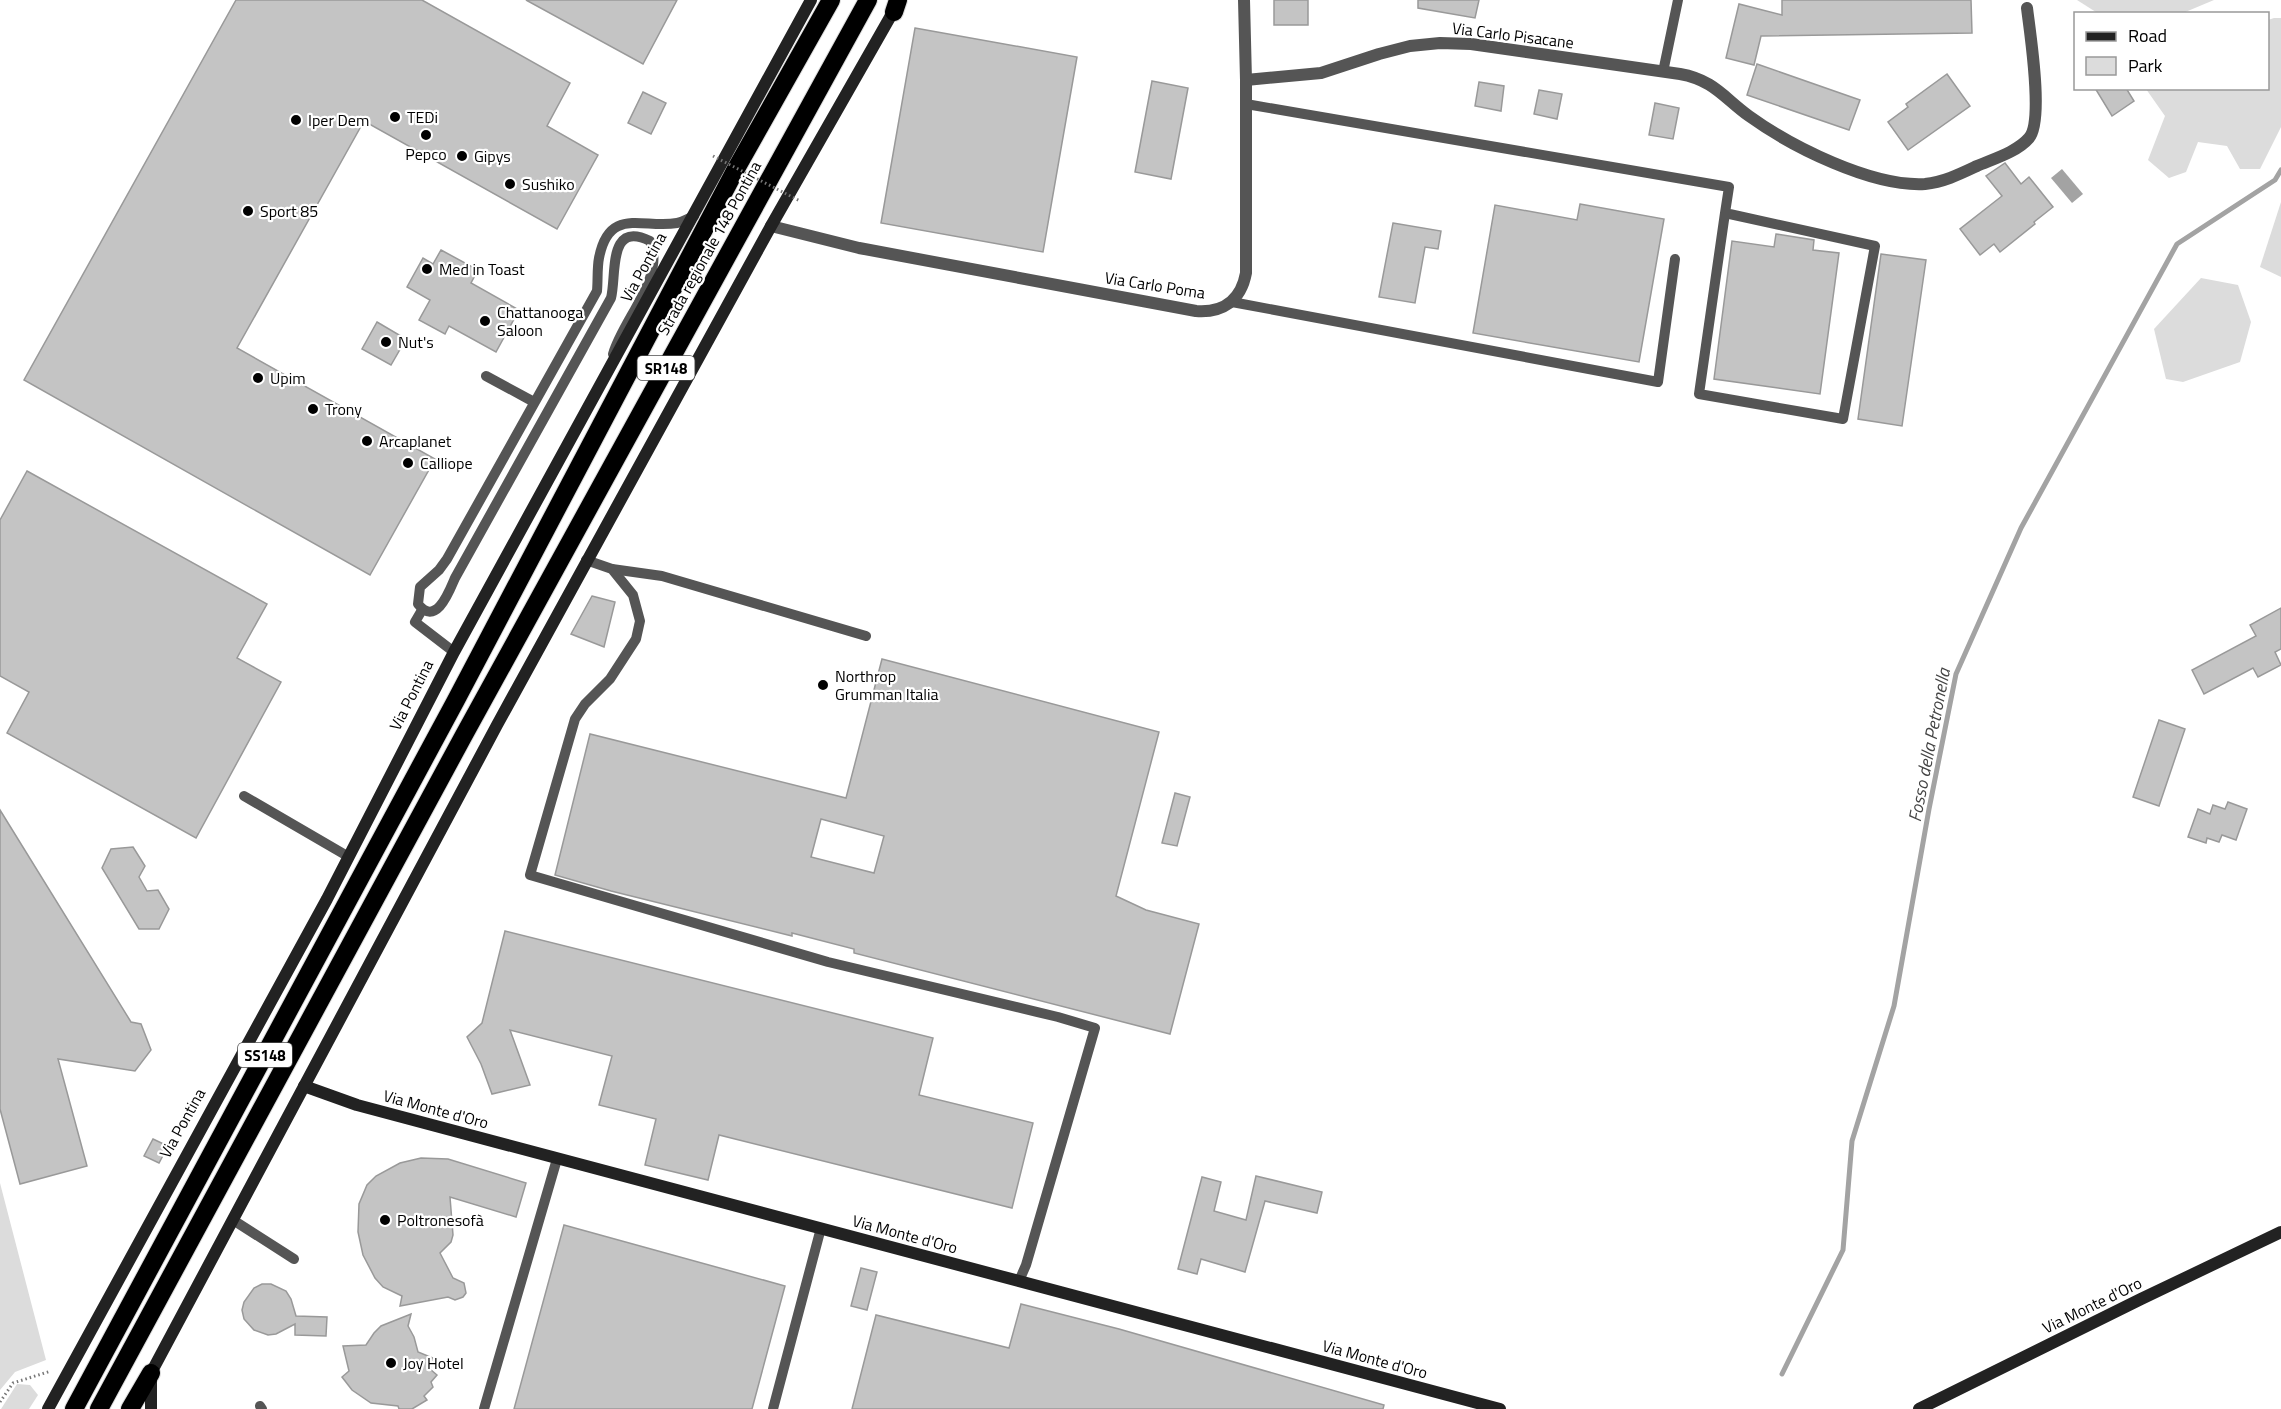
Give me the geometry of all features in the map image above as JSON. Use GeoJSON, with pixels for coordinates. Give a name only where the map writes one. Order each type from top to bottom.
{"type":"FeatureCollection","features":[{"type":"Feature","properties":{"kind":"highway","name":"Strada regionale 148 Pontina"},"geometry":{"type":"LineString","coordinates":[[455,702],[737,167],[831,0]]}},
{"type":"Feature","properties":{"kind":"highway","name":"Strada regionale 148 Pontina"},"geometry":{"type":"LineString","coordinates":[[464,735],[868,0]]}},
{"type":"Feature","properties":{"kind":"highway","name":"SS148"},"geometry":{"type":"LineString","coordinates":[[74,1409],[455,702]]}},
{"type":"Feature","properties":{"kind":"highway","name":"SS148"},"geometry":{"type":"LineString","coordinates":[[99,1409],[464,735]]}},
{"type":"Feature","properties":{"kind":"highway"},"geometry":{"type":"LineString","coordinates":[[130,1409],[151,1373]]}},
{"type":"Feature","properties":{"kind":"street","name":"Via Pontina"},"geometry":{"type":"LineString","coordinates":[[48,1409],[349,857],[454,652],[811,0]]}},
{"type":"Feature","properties":{"kind":"street"},"geometry":{"type":"LineString","coordinates":[[1232,302],[1243,286],[1246,273],[1244,0]]}},
{"type":"Feature","properties":{"kind":"street"},"geometry":{"type":"LineString","coordinates":[[151,1409],[151,1373],[586,560],[897,4]]}},
{"type":"Feature","properties":{"kind":"street","name":"Via Carlo Pisacane"},"geometry":{"type":"LineString","coordinates":[[1246,80],[1309,76],[1388,52],[1440,43],[1471,44],[1688,75],[1707,82],[1757,122],[1795,145],[1892,181],[1915,184],[1943,181],[2019,146],[2032,133],[2036,110],[2027,8]]}},
{"type":"Feature","properties":{"kind":"street","name":"Via Carlo Poma"},"geometry":{"type":"LineString","coordinates":[[771,226],[859,248],[1196,311],[1214,310],[1232,302]]}},
{"type":"Feature","properties":{"kind":"street","name":"Via Monte d'Oro"},"geometry":{"type":"LineString","coordinates":[[304,1086],[357,1105],[1500,1409]]}},
{"type":"Feature","properties":{"kind":"street","name":"Via Monte d'Oro"},"geometry":{"type":"LineString","coordinates":[[1919,1409],[2281,1232]]}},
{"type":"Feature","properties":{"kind":"lane"},"geometry":{"type":"LineString","coordinates":[[1663,72],[1678,0]]}},
{"type":"Feature","properties":{"kind":"lane"},"geometry":{"type":"LineString","coordinates":[[1246,104],[1729,187],[1725,213],[1700,394],[1843,419],[1875,246],[1725,213]]}},
{"type":"Feature","properties":{"kind":"lane"},"geometry":{"type":"LineString","coordinates":[[609,369],[618,338],[643,295],[654,267],[654,249],[650,241],[644,238],[635,236],[626,239],[618,248],[614,259],[611,298],[455,578],[445,602],[429,612],[422,610],[418,604],[420,587],[447,560],[597,291],[599,258],[606,238],[618,226],[628,222],[679,223],[694,216]]}},
{"type":"Feature","properties":{"kind":"lane"},"geometry":{"type":"LineString","coordinates":[[1232,302],[1658,382],[1675,259]]}},
{"type":"Feature","properties":{"kind":"lane"},"geometry":{"type":"LineString","coordinates":[[486,376],[534,402]]}},
{"type":"Feature","properties":{"kind":"lane"},"geometry":{"type":"LineString","coordinates":[[586,560],[612,569],[662,576],[866,636]]}},
{"type":"Feature","properties":{"kind":"lane"},"geometry":{"type":"LineString","coordinates":[[612,569],[633,595],[639,612],[639,630],[632,647],[610,679],[585,704],[575,719],[530,875],[828,962],[1095,1028],[1026,1265],[1019,1281]]}},
{"type":"Feature","properties":{"kind":"lane"},"geometry":{"type":"LineString","coordinates":[[422,610],[415,622],[454,652]]}},
{"type":"Feature","properties":{"kind":"lane"},"geometry":{"type":"LineString","coordinates":[[244,796],[349,857]]}},
{"type":"Feature","properties":{"kind":"lane"},"geometry":{"type":"LineString","coordinates":[[484,1409],[557,1159]]}},
{"type":"Feature","properties":{"kind":"lane"},"geometry":{"type":"LineString","coordinates":[[233,1220],[294,1259]]}},
{"type":"Feature","properties":{"kind":"lane"},"geometry":{"type":"LineString","coordinates":[[773,1409],[821,1228]]}},
{"type":"Feature","properties":{"kind":"path"},"geometry":{"type":"LineString","coordinates":[[713,156],[800,201]]}},
{"type":"Feature","properties":{"kind":"path"},"geometry":{"type":"LineString","coordinates":[[0,1402],[13,1383],[73,1364]]}},
{"type":"Feature","properties":{"kind":"green space"},"geometry":{"type":"Polygon","coordinates":[[[2077,0],[2214,0],[2185,12],[2096,12],[2077,0]]]}},
{"type":"Feature","properties":{"kind":"green space"},"geometry":{"type":"Polygon","coordinates":[[[2281,18],[2281,127],[2260,169],[2240,169],[2227,146],[2198,142],[2186,172],[2169,178],[2148,160],[2165,116],[2147,90],[2269,90],[2269,20],[2281,18]]]}},
{"type":"Feature","properties":{"kind":"green space"},"geometry":{"type":"Polygon","coordinates":[[[2281,202],[2281,277],[2260,267],[2281,202]]]}},
{"type":"Feature","properties":{"kind":"green space"},"geometry":{"type":"Polygon","coordinates":[[[2201,278],[2238,285],[2251,322],[2240,362],[2183,382],[2166,379],[2154,329],[2201,278]]]}},
{"type":"Feature","properties":{"kind":"green space"},"geometry":{"type":"Polygon","coordinates":[[[0,1183],[46,1360],[15,1372],[0,1390],[0,1183]]]}},
{"type":"Feature","properties":{"kind":"green space"},"geometry":{"type":"Polygon","coordinates":[[[17,1384],[30,1385],[38,1395],[29,1409],[1,1409],[17,1384]]]}},
{"type":"Feature","properties":{"kind":"shaded area"},"geometry":{"type":"Polygon","coordinates":[[[2062,169],[2083,194],[2072,203],[2051,178],[2062,169]]]}},
{"type":"Feature","properties":{"kind":"building"},"geometry":{"type":"Polygon","coordinates":[[[236,0],[422,0],[570,83],[547,126],[598,155],[557,229],[364,121],[237,348],[435,459],[370,575],[24,380],[236,0]]]}},
{"type":"Feature","properties":{"kind":"building"},"geometry":{"type":"Polygon","coordinates":[[[526,0],[677,0],[643,64],[526,0]]]}},
{"type":"Feature","properties":{"kind":"building"},"geometry":{"type":"Polygon","coordinates":[[[1274,0],[1308,0],[1308,25],[1274,25],[1274,0]]]}},
{"type":"Feature","properties":{"kind":"building"},"geometry":{"type":"Polygon","coordinates":[[[1418,0],[1479,0],[1475,18],[1418,8],[1418,0]]]}},
{"type":"Feature","properties":{"kind":"building"},"geometry":{"type":"Polygon","coordinates":[[[1782,0],[1971,0],[1972,33],[1761,36],[1754,65],[1726,58],[1739,4],[1782,15],[1782,0]]]}},
{"type":"Feature","properties":{"kind":"building"},"geometry":{"type":"Polygon","coordinates":[[[915,28],[1077,57],[1043,252],[881,223],[915,28]]]}},
{"type":"Feature","properties":{"kind":"building"},"geometry":{"type":"Polygon","coordinates":[[[1757,64],[1860,100],[1849,130],[1747,95],[1757,64]]]}},
{"type":"Feature","properties":{"kind":"building"},"geometry":{"type":"Polygon","coordinates":[[[1947,74],[1970,106],[1908,150],[1888,122],[1908,107],[1906,104],[1947,74]]]}},
{"type":"Feature","properties":{"kind":"building"},"geometry":{"type":"Polygon","coordinates":[[[1152,81],[1188,88],[1171,179],[1135,172],[1152,81]]]}},
{"type":"Feature","properties":{"kind":"building"},"geometry":{"type":"Polygon","coordinates":[[[1479,82],[1504,86],[1501,111],[1475,106],[1479,82]]]}},
{"type":"Feature","properties":{"kind":"building"},"geometry":{"type":"Polygon","coordinates":[[[1539,90],[1562,94],[1557,119],[1534,114],[1539,90]]]}},
{"type":"Feature","properties":{"kind":"building"},"geometry":{"type":"Polygon","coordinates":[[[2096,90],[2127,90],[2134,101],[2112,116],[2096,90]]]}},
{"type":"Feature","properties":{"kind":"building"},"geometry":{"type":"Polygon","coordinates":[[[643,92],[666,103],[651,134],[628,123],[643,92]]]}},
{"type":"Feature","properties":{"kind":"building"},"geometry":{"type":"Polygon","coordinates":[[[1655,103],[1679,108],[1673,139],[1649,135],[1655,103]]]}},
{"type":"Feature","properties":{"kind":"building"},"geometry":{"type":"Polygon","coordinates":[[[2005,163],[2021,184],[2029,177],[2053,207],[2000,252],[1994,244],[1980,255],[1960,229],[2002,196],[1986,176],[2005,163]]]}},
{"type":"Feature","properties":{"kind":"building"},"geometry":{"type":"Polygon","coordinates":[[[1580,204],[1664,219],[1639,362],[1473,333],[1495,205],[1577,220],[1580,204]]]}},
{"type":"Feature","properties":{"kind":"building"},"geometry":{"type":"Polygon","coordinates":[[[1393,223],[1441,231],[1438,249],[1425,247],[1415,303],[1379,297],[1393,223]]]}},
{"type":"Feature","properties":{"kind":"building"},"geometry":{"type":"Polygon","coordinates":[[[1776,234],[1814,240],[1813,250],[1839,253],[1820,394],[1714,379],[1732,241],[1774,247],[1776,234]]]}},
{"type":"Feature","properties":{"kind":"building"},"geometry":{"type":"Polygon","coordinates":[[[441,250],[478,270],[471,283],[519,310],[496,352],[449,326],[445,334],[419,320],[430,300],[407,287],[423,258],[433,264],[441,250]]]}},
{"type":"Feature","properties":{"kind":"building"},"geometry":{"type":"Polygon","coordinates":[[[1881,254],[1926,260],[1902,426],[1858,419],[1881,254]]]}},
{"type":"Feature","properties":{"kind":"building"},"geometry":{"type":"Polygon","coordinates":[[[377,322],[406,339],[391,365],[362,349],[377,322]]]}},
{"type":"Feature","properties":{"kind":"building"},"geometry":{"type":"Polygon","coordinates":[[[27,471],[267,604],[237,658],[281,682],[196,838],[7,733],[29,692],[0,676],[0,520],[27,471]]]}},
{"type":"Feature","properties":{"kind":"building"},"geometry":{"type":"Polygon","coordinates":[[[592,596],[615,602],[604,647],[571,634],[592,596]]]}},
{"type":"Feature","properties":{"kind":"building"},"geometry":{"type":"Polygon","coordinates":[[[2281,608],[2281,649],[2275,652],[2281,665],[2258,677],[2253,668],[2204,694],[2192,670],[2256,636],[2250,625],[2281,608]]]}},
{"type":"Feature","properties":{"kind":"building"},"geometry":{"type":"Polygon","coordinates":[[[882,659],[1159,732],[1116,896],[1146,910],[1199,924],[1170,1034],[854,953],[854,949],[792,933],[792,936],[555,875],[590,734],[846,798],[882,659]],[[821,819],[811,857],[874,873],[884,836],[821,819]]]}},
{"type":"Feature","properties":{"kind":"building"},"geometry":{"type":"Polygon","coordinates":[[[2159,720],[2185,729],[2159,806],[2133,797],[2159,720]]]}},
{"type":"Feature","properties":{"kind":"building"},"geometry":{"type":"Polygon","coordinates":[[[1175,793],[1190,797],[1177,846],[1162,843],[1175,793]]]}},
{"type":"Feature","properties":{"kind":"building"},"geometry":{"type":"Polygon","coordinates":[[[2228,802],[2247,809],[2236,840],[2222,835],[2219,842],[2207,838],[2206,843],[2188,837],[2198,809],[2210,814],[2213,805],[2225,809],[2228,802]]]}},
{"type":"Feature","properties":{"kind":"building"},"geometry":{"type":"Polygon","coordinates":[[[0,810],[131,1022],[141,1024],[151,1050],[135,1071],[58,1059],[87,1166],[20,1184],[0,1109],[0,810]]]}},
{"type":"Feature","properties":{"kind":"building"},"geometry":{"type":"Polygon","coordinates":[[[133,847],[145,866],[139,877],[147,891],[158,890],[169,909],[159,929],[139,929],[102,868],[111,849],[133,847]]]}},
{"type":"Feature","properties":{"kind":"building"},"geometry":{"type":"Polygon","coordinates":[[[505,931],[933,1038],[919,1095],[1033,1123],[1012,1208],[719,1135],[708,1180],[645,1165],[656,1119],[599,1105],[612,1056],[510,1030],[530,1085],[492,1094],[481,1064],[467,1037],[482,1023],[505,931]]]}},
{"type":"Feature","properties":{"kind":"building"},"geometry":{"type":"Polygon","coordinates":[[[153,1139],[168,1146],[159,1163],[144,1156],[153,1139]]]}},
{"type":"Feature","properties":{"kind":"building"},"geometry":{"type":"Polygon","coordinates":[[[421,1158],[448,1159],[526,1183],[516,1217],[450,1197],[453,1235],[451,1242],[440,1253],[453,1278],[464,1283],[466,1293],[455,1300],[448,1297],[400,1306],[402,1296],[383,1287],[375,1278],[363,1255],[358,1232],[359,1204],[367,1185],[376,1176],[400,1163],[421,1158]]]}},
{"type":"Feature","properties":{"kind":"building"},"geometry":{"type":"Polygon","coordinates":[[[1256,1176],[1322,1192],[1317,1213],[1265,1201],[1245,1272],[1201,1259],[1197,1274],[1178,1269],[1202,1177],[1221,1182],[1214,1211],[1246,1220],[1256,1176]]]}},
{"type":"Feature","properties":{"kind":"building"},"geometry":{"type":"Polygon","coordinates":[[[564,1225],[785,1286],[752,1409],[514,1409],[564,1225]]]}},
{"type":"Feature","properties":{"kind":"building"},"geometry":{"type":"Polygon","coordinates":[[[861,1268],[877,1272],[867,1310],[851,1306],[861,1268]]]}},
{"type":"Feature","properties":{"kind":"building"},"geometry":{"type":"Polygon","coordinates":[[[262,1284],[271,1284],[286,1291],[296,1316],[327,1317],[326,1336],[295,1335],[295,1324],[276,1334],[268,1335],[254,1330],[244,1319],[242,1310],[244,1302],[254,1288],[262,1284]]]}},
{"type":"Feature","properties":{"kind":"building"},"geometry":{"type":"Polygon","coordinates":[[[1021,1304],[1119,1329],[1384,1405],[1383,1409],[852,1409],[876,1315],[1009,1348],[1021,1304]]]}},
{"type":"Feature","properties":{"kind":"building"},"geometry":{"type":"Polygon","coordinates":[[[411,1314],[408,1326],[418,1352],[435,1359],[430,1369],[437,1375],[431,1382],[433,1387],[424,1396],[427,1400],[412,1409],[399,1409],[398,1406],[371,1403],[352,1390],[342,1377],[349,1371],[343,1346],[366,1345],[381,1326],[411,1314]]]}},
{"type":"Feature","properties":{"kind":"waterway","name":"Fosso della Petronella"},"geometry":{"type":"LineString","coordinates":[[1782,1374],[1843,1250],[1852,1141],[1894,1006],[1956,674],[2021,528],[2177,244],[2275,180],[2281,170]]}},
{"type":"Feature","properties":{"kind":"place","name":"TEDi"},"geometry":{"type":"Point","coordinates":[395,117]}},
{"type":"Feature","properties":{"kind":"place","name":"Iper Dem"},"geometry":{"type":"Point","coordinates":[296,120]}},
{"type":"Feature","properties":{"kind":"place","name":"Pepco"},"geometry":{"type":"Point","coordinates":[426,135]}},
{"type":"Feature","properties":{"kind":"place","name":"Gipys"},"geometry":{"type":"Point","coordinates":[462,156]}},
{"type":"Feature","properties":{"kind":"place","name":"Sushiko"},"geometry":{"type":"Point","coordinates":[510,184]}},
{"type":"Feature","properties":{"kind":"place","name":"Sport 85"},"geometry":{"type":"Point","coordinates":[248,211]}},
{"type":"Feature","properties":{"kind":"place","name":"Med in Toast"},"geometry":{"type":"Point","coordinates":[427,269]}},
{"type":"Feature","properties":{"kind":"place","name":"Chattanooga Saloon"},"geometry":{"type":"Point","coordinates":[485,321]}},
{"type":"Feature","properties":{"kind":"place","name":"Nut's"},"geometry":{"type":"Point","coordinates":[386,342]}},
{"type":"Feature","properties":{"kind":"place","name":"Upim"},"geometry":{"type":"Point","coordinates":[258,378]}},
{"type":"Feature","properties":{"kind":"place","name":"Trony"},"geometry":{"type":"Point","coordinates":[313,409]}},
{"type":"Feature","properties":{"kind":"place","name":"Arcaplanet"},"geometry":{"type":"Point","coordinates":[367,441]}},
{"type":"Feature","properties":{"kind":"place","name":"Calliope"},"geometry":{"type":"Point","coordinates":[408,463]}},
{"type":"Feature","properties":{"kind":"place","name":"Northrop Grumman Italia"},"geometry":{"type":"Point","coordinates":[823,685]}},
{"type":"Feature","properties":{"kind":"place","name":"Poltronesofà"},"geometry":{"type":"Point","coordinates":[385,1220]}},
{"type":"Feature","properties":{"kind":"place","name":"Joy Hotel"},"geometry":{"type":"Point","coordinates":[391,1363]}}]}
